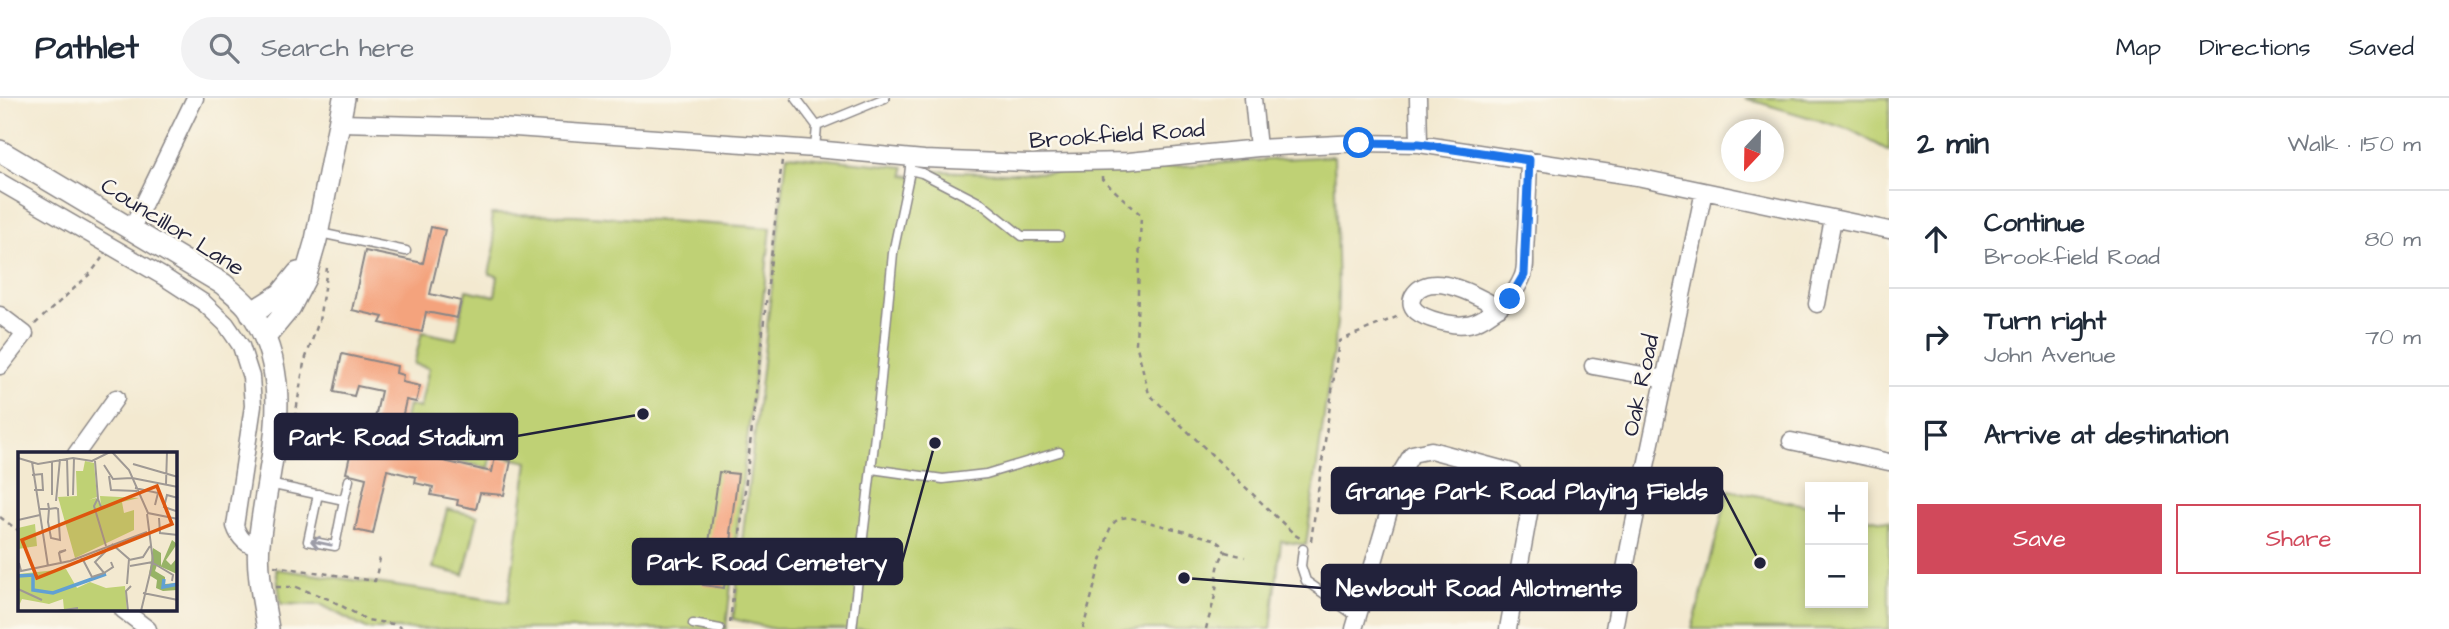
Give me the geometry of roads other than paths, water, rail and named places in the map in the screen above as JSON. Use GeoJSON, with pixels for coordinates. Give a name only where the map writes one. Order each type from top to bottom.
{"type":"FeatureCollection","features":[{"type":"Feature","properties":{"kind":"street"},"geometry":{"type":"LineString","coordinates":[[132,228],[195,98]]}},
{"type":"Feature","properties":{"kind":"street"},"geometry":{"type":"LineString","coordinates":[[266,336],[290,307],[305,278],[317,236],[344,98]]}},
{"type":"Feature","properties":{"kind":"street"},"geometry":{"type":"LineString","coordinates":[[1253,98],[1258,148]]}},
{"type":"Feature","properties":{"kind":"street"},"geometry":{"type":"LineString","coordinates":[[1418,98],[1419,144]]}},
{"type":"Feature","properties":{"kind":"street","name":"Brookfield Road"},"geometry":{"type":"LineString","coordinates":[[340,123],[500,127],[784,146],[910,164],[1101,162],[1258,148],[1359,143],[1419,144],[1529,160],[1704,191],[1889,230]]}},
{"type":"Feature","properties":{"kind":"street","name":"Councillor Lane"},"geometry":{"type":"LineString","coordinates":[[0,151],[223,284],[245,304],[266,336],[278,404],[260,566],[268,629]]}},
{"type":"Feature","properties":{"kind":"street"},"geometry":{"type":"LineString","coordinates":[[1499,308],[1468,291],[1447,285],[1433,284],[1419,288],[1412,297],[1417,313],[1454,325],[1478,323],[1499,308],[1510,299],[1524,275],[1529,160]]}},
{"type":"Feature","properties":{"kind":"street"},"geometry":{"type":"LineString","coordinates":[[0,182],[204,303],[226,324],[241,346],[251,377],[253,406],[235,526],[238,535],[249,546],[260,566]]}},
{"type":"Feature","properties":{"kind":"street","name":"Oak Road"},"geometry":{"type":"LineString","coordinates":[[1614,629],[1704,191]]}},
{"type":"Feature","properties":{"kind":"street"},"geometry":{"type":"LineString","coordinates":[[1817,304],[1833,219]]}},
{"type":"Feature","properties":{"kind":"street"},"geometry":{"type":"LineString","coordinates":[[251,313],[281,294],[299,272],[317,236]]}},
{"type":"Feature","properties":{"kind":"street"},"geometry":{"type":"LineString","coordinates":[[0,315],[25,334],[0,366]]}},
{"type":"Feature","properties":{"kind":"street"},"geometry":{"type":"LineString","coordinates":[[1593,366],[1665,379]]}},
{"type":"Feature","properties":{"kind":"street"},"geometry":{"type":"LineString","coordinates":[[77,452],[116,398]]}},
{"type":"Feature","properties":{"kind":"street"},"geometry":{"type":"LineString","coordinates":[[1791,441],[1889,462]]}},
{"type":"Feature","properties":{"kind":"street"},"geometry":{"type":"LineString","coordinates":[[1356,623],[1400,474],[1412,454],[1431,450],[1512,472],[1526,486],[1530,508],[1508,629]]}},
{"type":"Feature","properties":{"kind":"street"},"geometry":{"type":"LineString","coordinates":[[126,612],[148,629]]}},
{"type":"Feature","properties":{"kind":"lane"},"geometry":{"type":"LineString","coordinates":[[796,98],[817,126],[815,149]]}},
{"type":"Feature","properties":{"kind":"lane"},"geometry":{"type":"LineString","coordinates":[[817,126],[885,98]]}},
{"type":"Feature","properties":{"kind":"lane"},"geometry":{"type":"LineString","coordinates":[[852,629],[872,469],[893,253],[910,164],[982,204],[1022,236],[1059,236]]}},
{"type":"Feature","properties":{"kind":"lane"},"geometry":{"type":"LineString","coordinates":[[317,236],[406,251]]}},
{"type":"Feature","properties":{"kind":"lane"},"geometry":{"type":"LineString","coordinates":[[872,469],[943,479],[986,474],[1059,452]]}},
{"type":"Feature","properties":{"kind":"lane"},"geometry":{"type":"LineString","coordinates":[[318,494],[308,541],[335,546],[349,480]]}},
{"type":"Feature","properties":{"kind":"lane"},"geometry":{"type":"LineString","coordinates":[[269,484],[344,500]]}},
{"type":"Feature","properties":{"kind":"lane"},"geometry":{"type":"LineString","coordinates":[[1303,549],[1301,566],[1306,581],[1356,623]]}},
{"type":"Feature","properties":{"kind":"lane"},"geometry":{"type":"LineString","coordinates":[[693,624],[720,629]]}},
{"type":"Feature","properties":{"kind":"place","name":"Park Road Stadium"},"geometry":{"type":"Point","coordinates":[643,414]}},
{"type":"Feature","properties":{"kind":"place","name":"Park Road Cemetery"},"geometry":{"type":"Point","coordinates":[935,443]}},
{"type":"Feature","properties":{"kind":"place","name":"Grange Park Road Playing Fields"},"geometry":{"type":"Point","coordinates":[1760,563]}},
{"type":"Feature","properties":{"kind":"place","name":"Newboult Road Allotments"},"geometry":{"type":"Point","coordinates":[1184,578]}}]}
